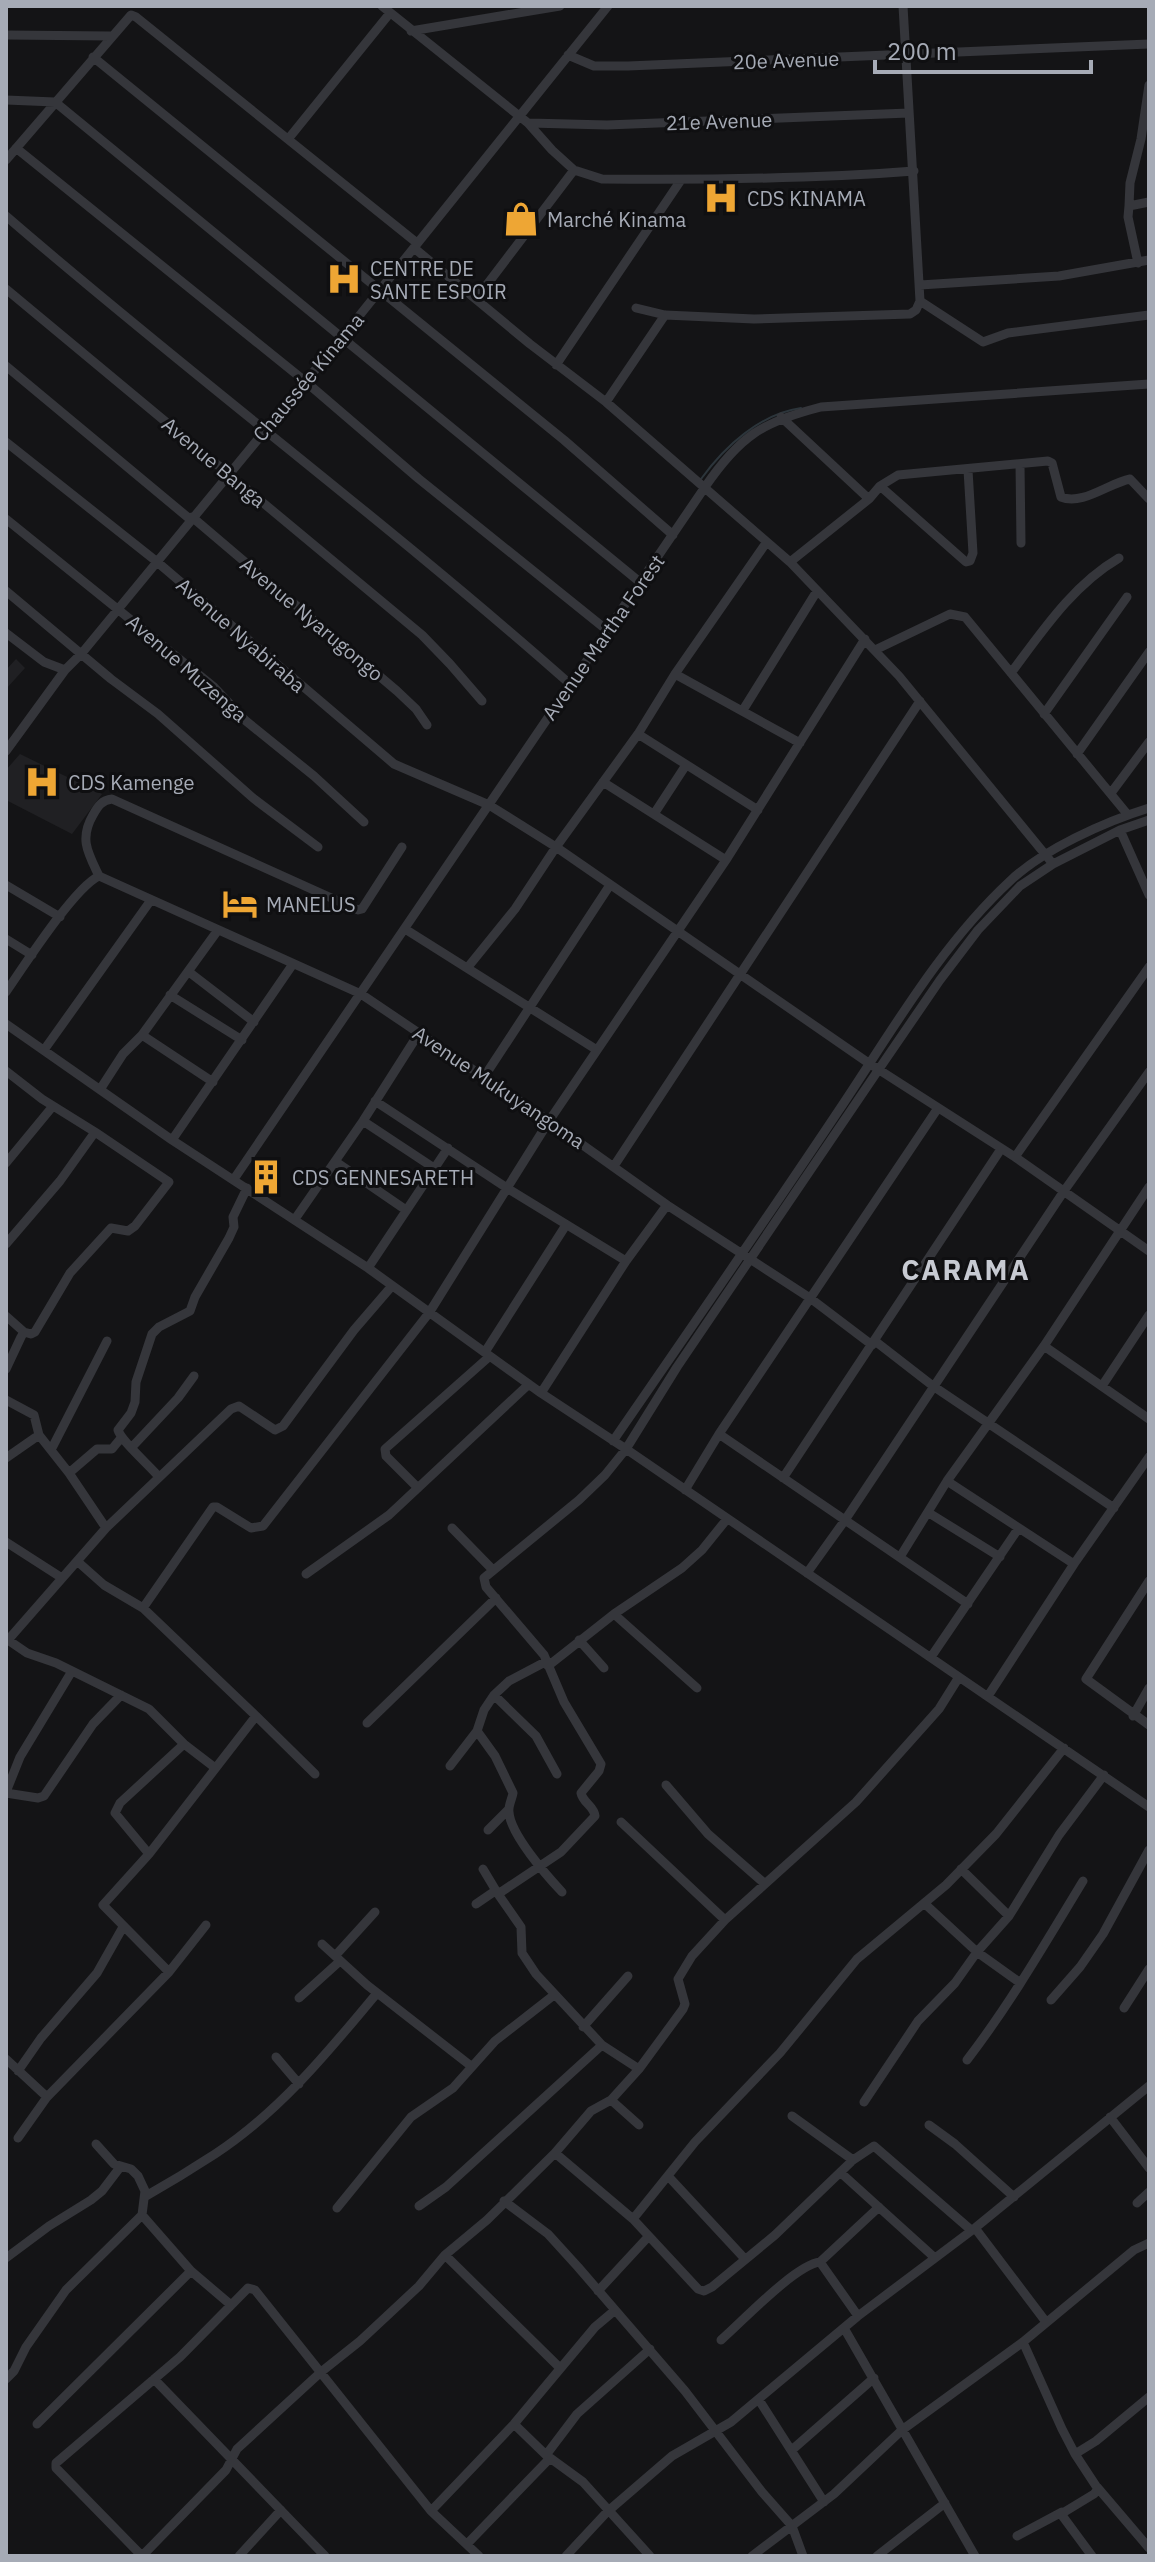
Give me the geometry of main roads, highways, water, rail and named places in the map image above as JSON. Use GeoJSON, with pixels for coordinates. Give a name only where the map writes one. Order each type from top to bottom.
{"type":"FeatureCollection","features":[{"type":"Feature","properties":{"kind":"waterway"},"geometry":{"type":"LineString","coordinates":[[701,479],[745,433],[771,417],[801,408]]}},
{"type":"Feature","properties":{"kind":"place","name":"CDS KINAMA"},"geometry":{"type":"Point","coordinates":[721,198]}},
{"type":"Feature","properties":{"kind":"place","name":"Marché Kinama"},"geometry":{"type":"Point","coordinates":[521,219]}},
{"type":"Feature","properties":{"kind":"place","name":"CENTRE DE SANTE ESPOIR"},"geometry":{"type":"Point","coordinates":[344,279]}},
{"type":"Feature","properties":{"kind":"place","name":"CDS Kamenge"},"geometry":{"type":"Point","coordinates":[42,782]}},
{"type":"Feature","properties":{"kind":"place","name":"MANELUS"},"geometry":{"type":"Point","coordinates":[240,904]}},
{"type":"Feature","properties":{"kind":"place","name":"CDS GENNESARETH"},"geometry":{"type":"Point","coordinates":[266,1177]}},
{"type":"Feature","properties":{"kind":"district","name":"CARAMA"},"geometry":{"type":"Point","coordinates":[966,1269]}}]}
